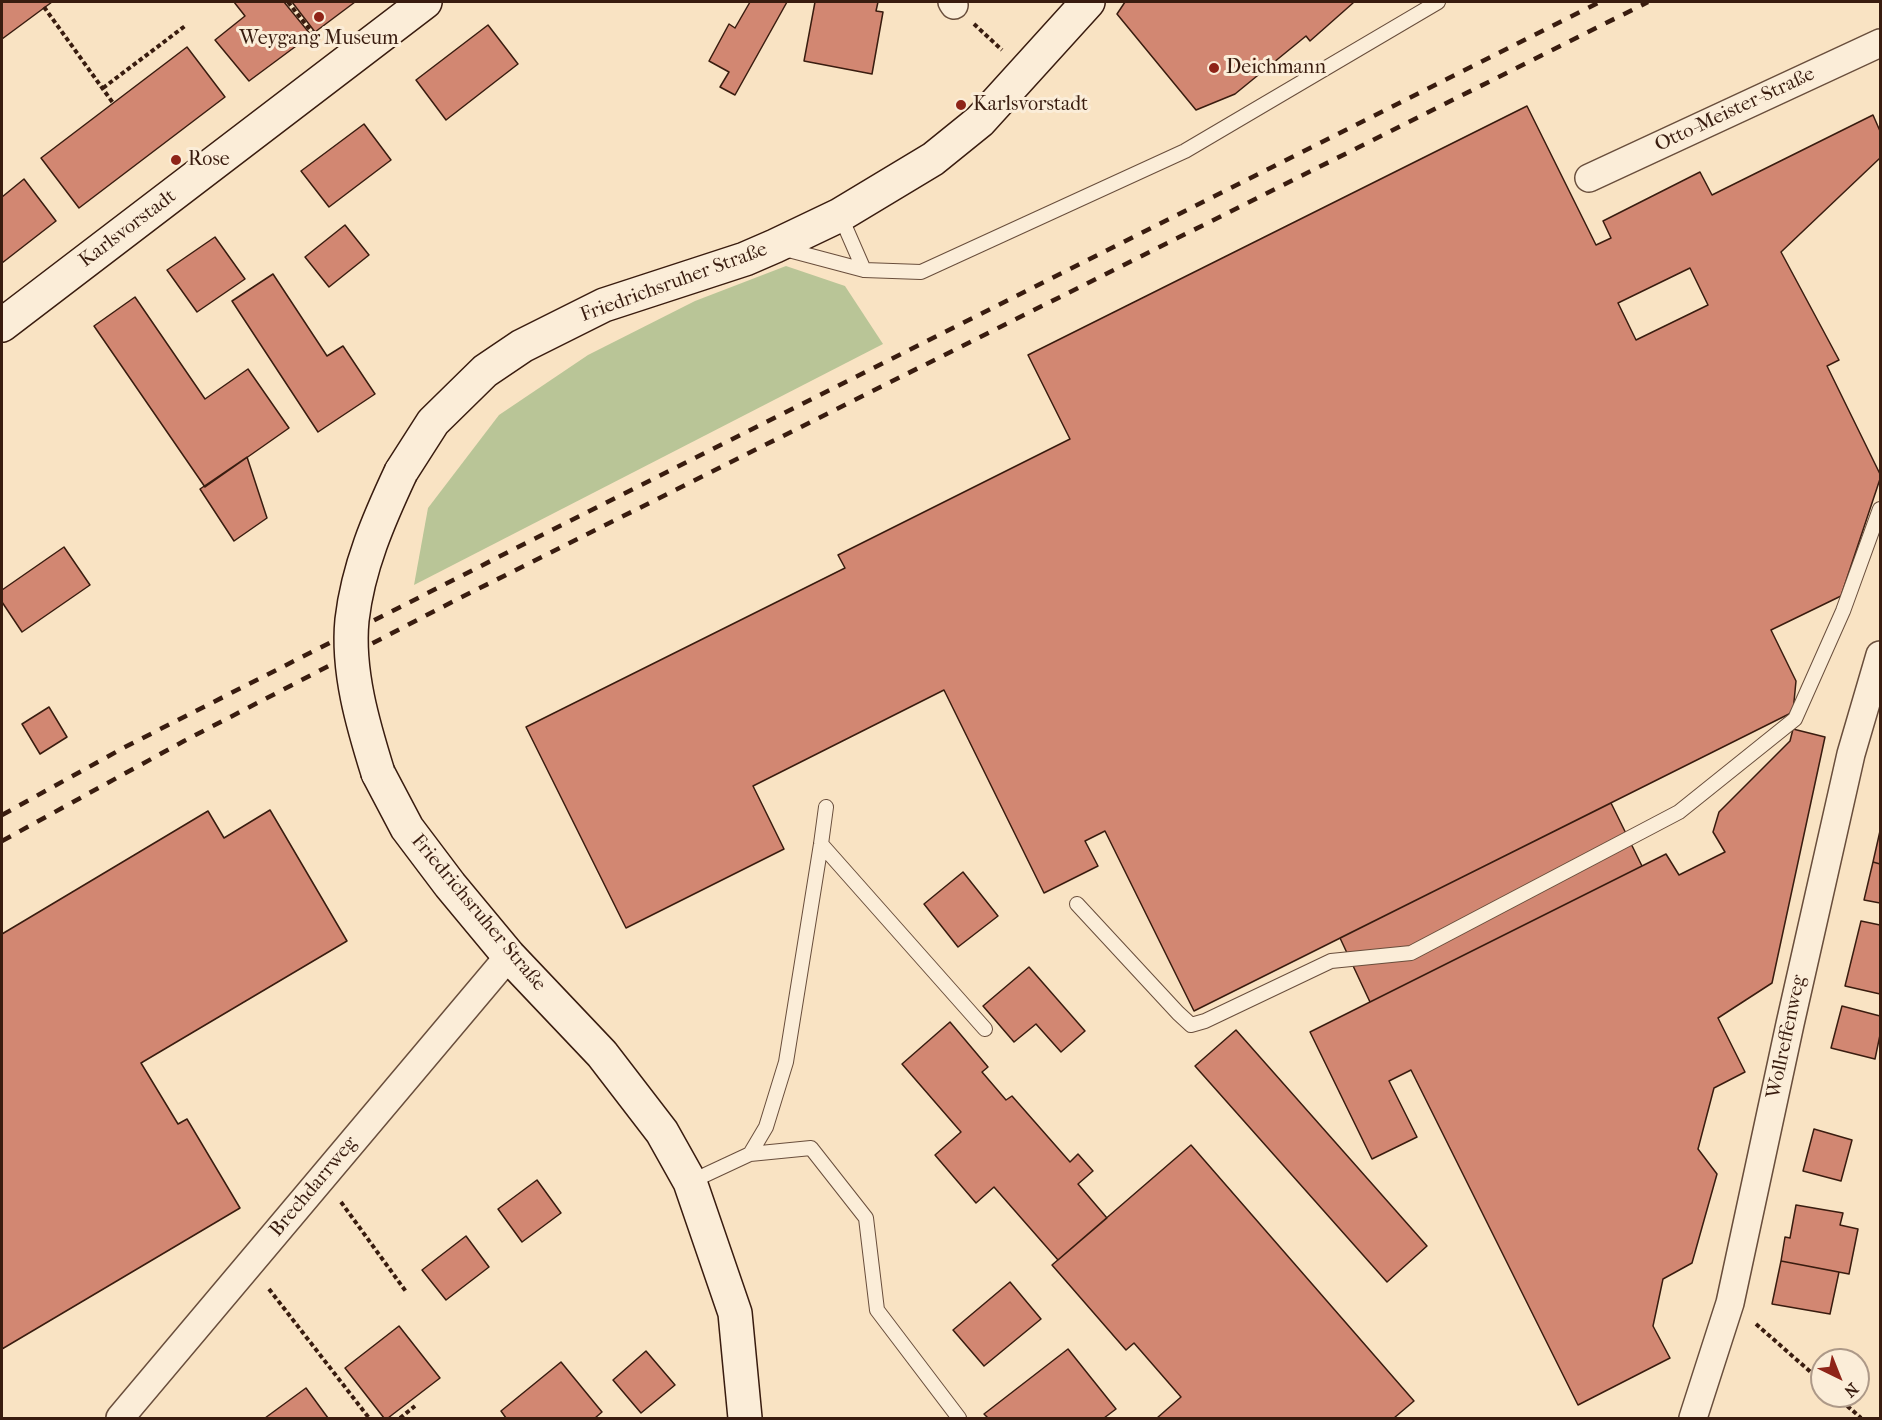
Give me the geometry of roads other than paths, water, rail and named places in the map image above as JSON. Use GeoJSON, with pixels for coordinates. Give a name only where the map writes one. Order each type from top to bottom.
{"type":"FeatureCollection","features":[{"type":"Feature","properties":{"kind":"main road","name":"Karlsvorstadt"},"geometry":{"type":"LineString","coordinates":[[2,325],[425,2]]}},
{"type":"Feature","properties":{"kind":"main road","name":"Friedrichsruher Straße"},"geometry":{"type":"LineString","coordinates":[[746,1419],[735,1313],[690,1182],[662,1132],[602,1054],[509,956],[450,885],[407,828],[378,773],[363,724],[353,668],[352,621],[363,566],[380,516],[401,472],[433,422],[485,371],[522,346],[604,305],[745,259],[775,246],[840,215],[933,159],[980,121],[1083,2]]}},
{"type":"Feature","properties":{"kind":"street","name":"Otto-Meister-Straße"},"geometry":{"type":"LineString","coordinates":[[1589,178],[1881,43]]}},
{"type":"Feature","properties":{"kind":"street","name":"Wollreffenweg"},"geometry":{"type":"LineString","coordinates":[[1694,1419],[1730,1303],[1787,1035],[1851,754],[1881,655]]}},
{"type":"Feature","properties":{"kind":"street","name":"Brechdarrweg"},"geometry":{"type":"LineString","coordinates":[[120,1419],[509,956]]}},
{"type":"Feature","properties":{"kind":"lane"},"geometry":{"type":"LineString","coordinates":[[775,246],[864,270],[921,272],[1174,156],[1438,2]]}},
{"type":"Feature","properties":{"kind":"lane"},"geometry":{"type":"LineString","coordinates":[[840,215],[864,270]]}},
{"type":"Feature","properties":{"kind":"lane"},"geometry":{"type":"LineString","coordinates":[[1077,904],[1191,1025],[1205,1021],[1331,961],[1411,953],[1679,812],[1795,719],[1843,611],[1881,509]]}},
{"type":"Feature","properties":{"kind":"lane"},"geometry":{"type":"LineString","coordinates":[[750,1154],[766,1127],[786,1062],[826,807]]}},
{"type":"Feature","properties":{"kind":"lane"},"geometry":{"type":"LineString","coordinates":[[821,844],[985,1029]]}},
{"type":"Feature","properties":{"kind":"lane"},"geometry":{"type":"LineString","coordinates":[[690,1182],[750,1154],[811,1148],[866,1218],[877,1310],[959,1419]]}},
{"type":"Feature","properties":{"kind":"railway"},"geometry":{"type":"LineString","coordinates":[[2,815],[125,747],[1600,2]]}},
{"type":"Feature","properties":{"kind":"railway"},"geometry":{"type":"LineString","coordinates":[[2,841],[184,741],[452,602],[1648,2]]}},
{"type":"Feature","properties":{"kind":"place","name":"Weygang Museum"},"geometry":{"type":"Point","coordinates":[319,17]}},
{"type":"Feature","properties":{"kind":"place","name":"Deichmann"},"geometry":{"type":"Point","coordinates":[1214,68]}},
{"type":"Feature","properties":{"kind":"place","name":"Karlsvorstadt"},"geometry":{"type":"Point","coordinates":[961,105]}},
{"type":"Feature","properties":{"kind":"place","name":"Rose"},"geometry":{"type":"Point","coordinates":[176,160]}}]}
